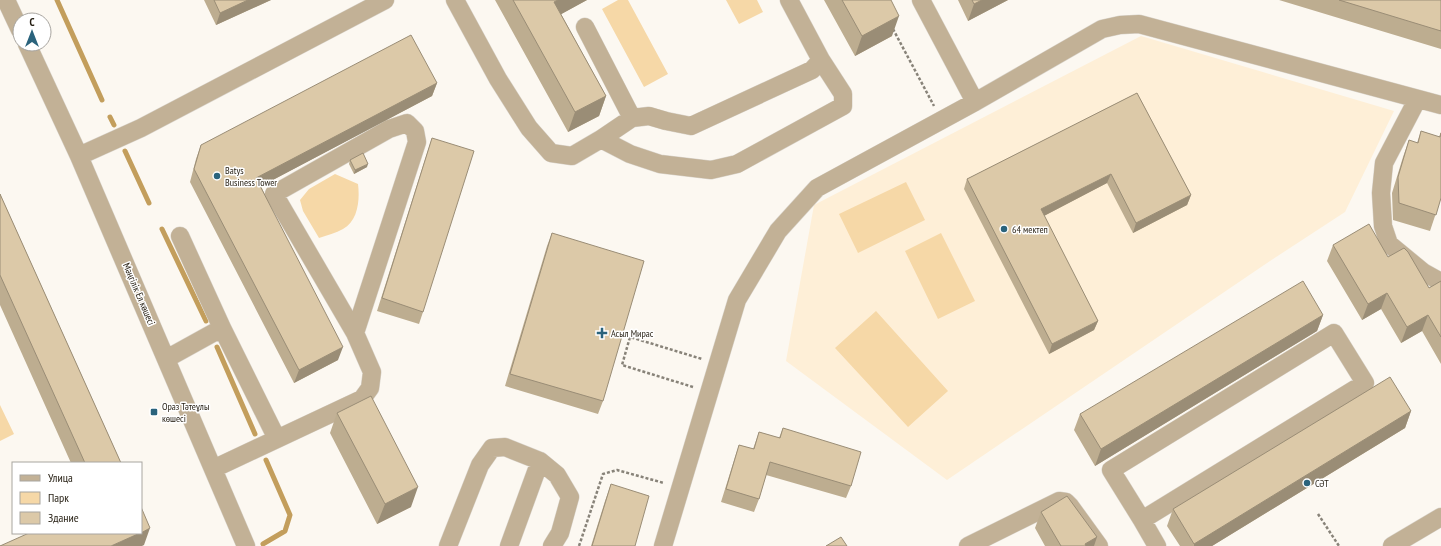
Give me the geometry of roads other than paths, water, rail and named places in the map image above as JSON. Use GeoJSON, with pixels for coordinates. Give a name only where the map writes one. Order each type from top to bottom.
{"type":"FeatureCollection","features":[{"type":"Feature","properties":{"kind":"street"},"geometry":{"type":"LineString","coordinates":[[6,0],[12,13]]}},
{"type":"Feature","properties":{"kind":"street"},"geometry":{"type":"LineString","coordinates":[[79,156],[141,128],[385,0]]}},
{"type":"Feature","properties":{"kind":"street"},"geometry":{"type":"LineString","coordinates":[[455,0],[498,79],[529,128],[551,153],[572,156],[632,118],[649,116],[691,126],[812,70],[821,60]]}},
{"type":"Feature","properties":{"kind":"street"},"geometry":{"type":"LineString","coordinates":[[601,138],[630,154],[660,164],[711,170],[737,164],[842,106],[843,94],[821,60],[789,0]]}},
{"type":"Feature","properties":{"kind":"street"},"geometry":{"type":"LineString","coordinates":[[921,0],[975,102]]}},
{"type":"Feature","properties":{"kind":"street"},"geometry":{"type":"LineString","coordinates":[[663,546],[737,300],[778,231],[817,188],[975,102],[1102,29],[1120,25],[1139,24],[1417,100],[1441,105]]}},
{"type":"Feature","properties":{"kind":"street"},"geometry":{"type":"LineString","coordinates":[[585,27],[632,118]]}},
{"type":"Feature","properties":{"kind":"street","name":"Мәңгілік Ел көшесі"},"geometry":{"type":"LineString","coordinates":[[31,52],[79,156],[166,358],[213,469],[239,543]]}},
{"type":"Feature","properties":{"kind":"street"},"geometry":{"type":"LineString","coordinates":[[1417,100],[1384,163],[1382,193],[1383,226],[1389,244],[1423,272],[1441,282]]}},
{"type":"Feature","properties":{"kind":"street"},"geometry":{"type":"LineString","coordinates":[[213,469],[362,399],[370,388],[372,372],[355,333],[274,194],[389,130],[407,123],[415,131],[417,142],[355,333]]}},
{"type":"Feature","properties":{"kind":"street"},"geometry":{"type":"LineString","coordinates":[[180,236],[222,328],[277,439]]}},
{"type":"Feature","properties":{"kind":"street"},"geometry":{"type":"LineString","coordinates":[[166,358],[222,328]]}},
{"type":"Feature","properties":{"kind":"street"},"geometry":{"type":"LineString","coordinates":[[1142,520],[1365,383],[1334,333],[1111,470],[1158,546]]}},
{"type":"Feature","properties":{"kind":"street"},"geometry":{"type":"LineString","coordinates":[[449,546],[480,465],[492,448],[505,447],[540,461],[557,475],[570,497],[560,533],[552,546]]}},
{"type":"Feature","properties":{"kind":"street"},"geometry":{"type":"LineString","coordinates":[[509,546],[540,461]]}},
{"type":"Feature","properties":{"kind":"street"},"geometry":{"type":"LineString","coordinates":[[968,546],[1059,501],[1066,502],[1070,506],[1099,546]]}},
{"type":"Feature","properties":{"kind":"street"},"geometry":{"type":"LineString","coordinates":[[1392,546],[1441,517]]}},
{"type":"Feature","properties":{"kind":"waterway"},"geometry":{"type":"LineString","coordinates":[[57,0],[102,100]]}},
{"type":"Feature","properties":{"kind":"waterway"},"geometry":{"type":"LineString","coordinates":[[110,117],[114,125]]}},
{"type":"Feature","properties":{"kind":"waterway"},"geometry":{"type":"LineString","coordinates":[[125,151],[149,203]]}},
{"type":"Feature","properties":{"kind":"waterway"},"geometry":{"type":"LineString","coordinates":[[162,229],[206,321]]}},
{"type":"Feature","properties":{"kind":"waterway"},"geometry":{"type":"LineString","coordinates":[[217,347],[255,434]]}},
{"type":"Feature","properties":{"kind":"waterway"},"geometry":{"type":"LineString","coordinates":[[263,544],[285,531],[290,515],[266,460]]}},
{"type":"Feature","properties":{"kind":"place","name":"Batys Business Tower"},"geometry":{"type":"Point","coordinates":[217,176]}},
{"type":"Feature","properties":{"kind":"place","name":"64 мектеп"},"geometry":{"type":"Point","coordinates":[1004,229]}},
{"type":"Feature","properties":{"kind":"place","name":"Асыл Мирас"},"geometry":{"type":"Point","coordinates":[602,333]}},
{"type":"Feature","properties":{"kind":"place","name":"Ораз Тәтеұлы көшесі"},"geometry":{"type":"Point","coordinates":[154,412]}},
{"type":"Feature","properties":{"kind":"place","name":"СӘТ"},"geometry":{"type":"Point","coordinates":[1307,483]}}]}
